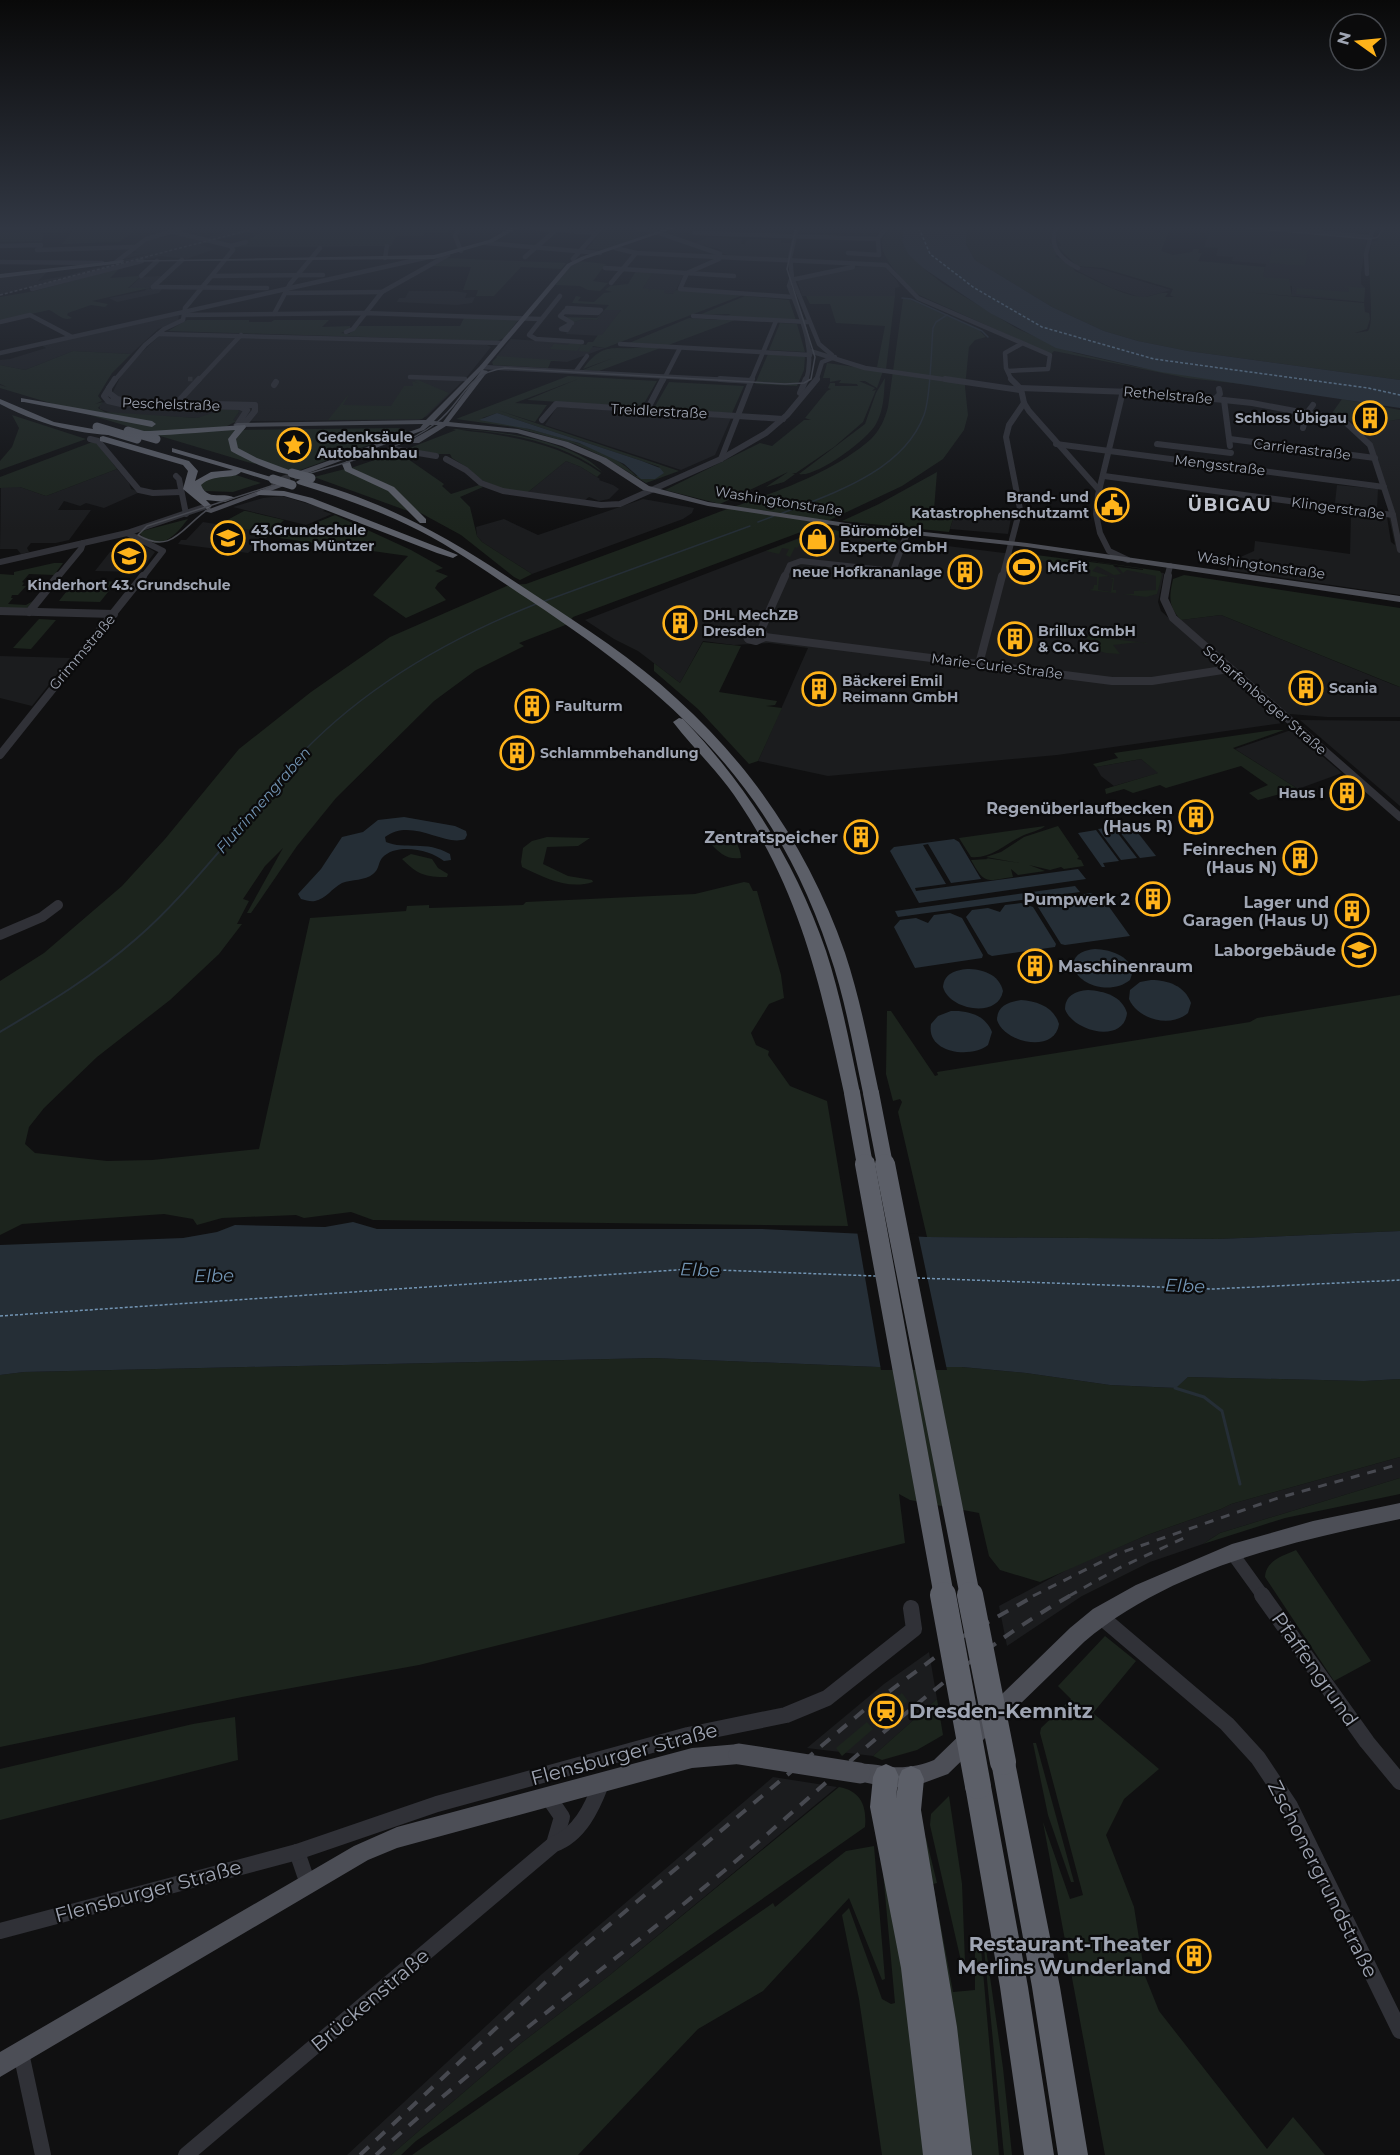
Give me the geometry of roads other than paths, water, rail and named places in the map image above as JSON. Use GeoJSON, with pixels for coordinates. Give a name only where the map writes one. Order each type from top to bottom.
{"type":"FeatureCollection","features":[{"type":"Feature","properties":{"kind":"highway"},"geometry":{"type":"LineString","coordinates":[[0,393],[361,502],[451,544],[567,626],[616,655],[674,702],[715,743],[752,788],[758,809]]}},
{"type":"Feature","properties":{"kind":"highway"},"geometry":{"type":"LineString","coordinates":[[0,400],[288,479],[370,498],[423,521],[476,552],[505,583]]}},
{"type":"Feature","properties":{"kind":"highway"},"geometry":{"type":"LineString","coordinates":[[0,400],[36,418],[186,463],[193,471],[188,489],[208,508]]}},
{"type":"Feature","properties":{"kind":"highway"},"geometry":{"type":"LineString","coordinates":[[24,400],[131,422],[241,426]]}},
{"type":"Feature","properties":{"kind":"highway"},"geometry":{"type":"LineString","coordinates":[[68,428],[114,433],[241,426]]}},
{"type":"Feature","properties":{"kind":"highway"},"geometry":{"type":"LineString","coordinates":[[241,426],[232,439],[234,448],[254,460],[288,479],[389,520],[505,583]]}},
{"type":"Feature","properties":{"kind":"highway"},"geometry":{"type":"LineString","coordinates":[[346,464],[348,469],[391,489],[423,521]]}},
{"type":"Feature","properties":{"kind":"highway"},"geometry":{"type":"LineString","coordinates":[[230,498],[211,499],[198,492],[196,485],[203,479],[220,474],[288,479]]}},
{"type":"Feature","properties":{"kind":"highway"},"geometry":{"type":"LineString","coordinates":[[261,493],[285,494],[453,555]]}},
{"type":"Feature","properties":{"kind":"highway"},"geometry":{"type":"LineString","coordinates":[[567,626],[690,732],[736,791],[758,809],[790,846],[813,891],[831,934],[859,1030],[862,1093],[1014,1987],[1039,2155]]}},
{"type":"Feature","properties":{"kind":"highway"},"geometry":{"type":"LineString","coordinates":[[862,1093],[1003,1762],[1046,1987],[1073,2155]]}},
{"type":"Feature","properties":{"kind":"highway"},"geometry":{"type":"LineString","coordinates":[[898,1778],[883,1807],[915,1968],[938,2155]]}},
{"type":"Feature","properties":{"kind":"highway"},"geometry":{"type":"LineString","coordinates":[[898,1778],[908,1810],[943,2027],[957,2155]]}},
{"type":"Feature","properties":{"kind":"main road"},"geometry":{"type":"LineString","coordinates":[[208,508],[261,493],[288,479],[346,464],[424,437],[443,425],[484,370],[499,345],[514,329]]}},
{"type":"Feature","properties":{"kind":"main road"},"geometry":{"type":"LineString","coordinates":[[208,508],[230,498],[408,436],[428,424],[484,370]]}},
{"type":"Feature","properties":{"kind":"main road","name":"Washingtonstraße"},"geometry":{"type":"LineString","coordinates":[[241,426],[428,424]]}},
{"type":"Feature","properties":{"kind":"main road","name":"Washingtonstraße"},"geometry":{"type":"LineString","coordinates":[[241,426],[428,424],[510,434],[561,447],[588,458],[646,490],[720,508],[906,536],[1105,554],[1169,568],[1400,604]]}},
{"type":"Feature","properties":{"kind":"main road"},"geometry":{"type":"LineString","coordinates":[[397,426],[409,430],[408,436]]}},
{"type":"Feature","properties":{"kind":"main road","name":"Washingtonstraße"},"geometry":{"type":"LineString","coordinates":[[832,525],[1012,546],[1400,599]]}},
{"type":"Feature","properties":{"kind":"main road"},"geometry":{"type":"LineString","coordinates":[[0,2065],[361,1853],[397,1838],[692,1758],[739,1754],[898,1778],[928,1774],[951,1758],[1057,1654],[1100,1616],[1143,1592],[1232,1553],[1313,1529],[1400,1511]]}},
{"type":"Feature","properties":{"kind":"street"},"geometry":{"type":"LineString","coordinates":[[56,329],[70,336]]}},
{"type":"Feature","properties":{"kind":"street"},"geometry":{"type":"LineString","coordinates":[[0,353],[105,329]]}},
{"type":"Feature","properties":{"kind":"street","name":"Peschelstraße"},"geometry":{"type":"LineString","coordinates":[[168,329],[158,334],[119,371],[104,398],[114,403],[255,405],[255,411],[241,426]]}},
{"type":"Feature","properties":{"kind":"street"},"geometry":{"type":"LineString","coordinates":[[346,332],[352,329]]}},
{"type":"Feature","properties":{"kind":"street"},"geometry":{"type":"LineString","coordinates":[[534,329],[529,335],[531,338],[582,342]]}},
{"type":"Feature","properties":{"kind":"street"},"geometry":{"type":"LineString","coordinates":[[722,457],[773,329]]}},
{"type":"Feature","properties":{"kind":"street"},"geometry":{"type":"LineString","coordinates":[[781,418],[804,387],[810,368],[810,353],[803,329]]}},
{"type":"Feature","properties":{"kind":"street"},"geometry":{"type":"LineString","coordinates":[[394,449],[436,456],[447,454],[449,457],[446,459],[466,470],[481,483],[495,489],[610,505],[620,504],[646,490],[722,457],[766,433],[816,381],[821,363],[833,357],[819,344],[813,329]]}},
{"type":"Feature","properties":{"kind":"street"},"geometry":{"type":"LineString","coordinates":[[986,329],[1050,355],[1048,369],[1008,371]]}},
{"type":"Feature","properties":{"kind":"street"},"geometry":{"type":"LineString","coordinates":[[158,334],[393,339],[499,345]]}},
{"type":"Feature","properties":{"kind":"street","name":"Peschelstraße"},"geometry":{"type":"LineString","coordinates":[[176,404],[196,379],[241,335]]}},
{"type":"Feature","properties":{"kind":"street","name":"Rethelstraße"},"geometry":{"type":"LineString","coordinates":[[620,344],[810,353],[833,357],[865,368],[1016,389],[1123,392],[1224,400],[1307,413],[1349,423],[1367,441],[1375,458]]}},
{"type":"Feature","properties":{"kind":"street"},"geometry":{"type":"LineString","coordinates":[[1021,344],[1005,352],[1004,359],[1016,389],[1029,411],[1040,420],[1056,444],[1098,489]]}},
{"type":"Feature","properties":{"kind":"street"},"geometry":{"type":"LineString","coordinates":[[647,410],[680,348]]}},
{"type":"Feature","properties":{"kind":"street"},"geometry":{"type":"LineString","coordinates":[[576,371],[587,356]]}},
{"type":"Feature","properties":{"kind":"street"},"geometry":{"type":"LineString","coordinates":[[484,370],[751,383]]}},
{"type":"Feature","properties":{"kind":"street"},"geometry":{"type":"LineString","coordinates":[[484,370],[576,371],[665,378]]}},
{"type":"Feature","properties":{"kind":"street"},"geometry":{"type":"LineString","coordinates":[[411,377],[465,379]]}},
{"type":"Feature","properties":{"kind":"street","name":"Peschelstraße"},"geometry":{"type":"LineString","coordinates":[[196,379],[208,379]]}},
{"type":"Feature","properties":{"kind":"street"},"geometry":{"type":"LineString","coordinates":[[1215,399],[1220,394],[1219,389]]}},
{"type":"Feature","properties":{"kind":"street"},"geometry":{"type":"LineString","coordinates":[[1105,554],[1096,520],[1098,489],[1104,476],[1123,392]]}},
{"type":"Feature","properties":{"kind":"street"},"geometry":{"type":"LineString","coordinates":[[979,664],[1020,509],[1006,436],[1009,425],[1024,400]]}},
{"type":"Feature","properties":{"kind":"street"},"geometry":{"type":"LineString","coordinates":[[1224,400],[1234,467]]}},
{"type":"Feature","properties":{"kind":"street","name":"Peschelstraße"},"geometry":{"type":"LineString","coordinates":[[176,404],[244,408],[247,412],[241,426]]}},
{"type":"Feature","properties":{"kind":"street","name":"Treidlerstraße"},"geometry":{"type":"LineString","coordinates":[[542,420],[556,404],[781,418]]}},
{"type":"Feature","properties":{"kind":"street"},"geometry":{"type":"LineString","coordinates":[[1303,428],[1307,413],[1313,405]]}},
{"type":"Feature","properties":{"kind":"street"},"geometry":{"type":"LineString","coordinates":[[1016,415],[1029,411]]}},
{"type":"Feature","properties":{"kind":"street"},"geometry":{"type":"LineString","coordinates":[[90,439],[98,441],[139,490],[153,493],[180,492]]}},
{"type":"Feature","properties":{"kind":"street","name":"Carrierastraße"},"geometry":{"type":"LineString","coordinates":[[1230,439],[1375,458]]}},
{"type":"Feature","properties":{"kind":"street","name":"Mengsstraße"},"geometry":{"type":"LineString","coordinates":[[1056,444],[1384,487]]}},
{"type":"Feature","properties":{"kind":"street"},"geometry":{"type":"LineString","coordinates":[[1157,444],[1231,453]]}},
{"type":"Feature","properties":{"kind":"street"},"geometry":{"type":"LineString","coordinates":[[1174,469],[1175,446]]}},
{"type":"Feature","properties":{"kind":"street"},"geometry":{"type":"LineString","coordinates":[[1375,458],[1393,515],[1400,550]]}},
{"type":"Feature","properties":{"kind":"street"},"geometry":{"type":"LineString","coordinates":[[176,476],[179,479],[186,514]]}},
{"type":"Feature","properties":{"kind":"street","name":"Klingerstraße"},"geometry":{"type":"LineString","coordinates":[[1104,476],[1393,515]]}},
{"type":"Feature","properties":{"kind":"street"},"geometry":{"type":"LineString","coordinates":[[176,518],[208,508]]}},
{"type":"Feature","properties":{"kind":"street"},"geometry":{"type":"LineString","coordinates":[[0,562],[127,533],[208,508]]}},
{"type":"Feature","properties":{"kind":"street","name":"Grimmstraße"},"geometry":{"type":"LineString","coordinates":[[0,755],[163,550],[127,533]]}},
{"type":"Feature","properties":{"kind":"street","name":"Marie-Curie-Straße"},"geometry":{"type":"LineString","coordinates":[[906,536],[893,571],[801,561],[790,565],[762,635],[1126,682],[1152,681],[1228,669]]}},
{"type":"Feature","properties":{"kind":"street"},"geometry":{"type":"LineString","coordinates":[[29,612],[81,549],[83,543]]}},
{"type":"Feature","properties":{"kind":"street","name":"Scharfenberger Straße"},"geometry":{"type":"LineString","coordinates":[[1169,568],[1162,600],[1166,610],[1228,669],[1400,817]]}},
{"type":"Feature","properties":{"kind":"street"},"geometry":{"type":"LineString","coordinates":[[0,611],[114,614]]}},
{"type":"Feature","properties":{"kind":"street"},"geometry":{"type":"LineString","coordinates":[[0,935],[42,917],[58,905]]}},
{"type":"Feature","properties":{"kind":"street","name":"Pfaffengrund"},"geometry":{"type":"LineString","coordinates":[[1232,1553],[1367,1742],[1400,1782]]}},
{"type":"Feature","properties":{"kind":"street","name":"Flensburger Straße"},"geometry":{"type":"LineString","coordinates":[[0,1930],[297,1852],[437,1803],[688,1735],[786,1715],[827,1698],[914,1629],[911,1608]]}},
{"type":"Feature","properties":{"kind":"street","name":"Zschonergrundstraße"},"geometry":{"type":"LineString","coordinates":[[1100,1616],[1227,1724],[1273,1778],[1290,1806],[1400,2031]]}},
{"type":"Feature","properties":{"kind":"street","name":"Brückenstraße"},"geometry":{"type":"LineString","coordinates":[[186,2155],[554,1844],[560,1843],[585,1819],[601,1784]]}},
{"type":"Feature","properties":{"kind":"street"},"geometry":{"type":"LineString","coordinates":[[549,1798],[560,1811],[563,1820],[554,1844]]}},
{"type":"Feature","properties":{"kind":"street"},"geometry":{"type":"LineString","coordinates":[[297,1852],[308,1884]]}},
{"type":"Feature","properties":{"kind":"street"},"geometry":{"type":"LineString","coordinates":[[21,2053],[43,2155]]}},
{"type":"Feature","properties":{"kind":"water"},"geometry":{"type":"Polygon","coordinates":[[[1019,329],[1099,329],[1138,341],[1188,351],[1400,380],[1400,408],[1161,372],[1056,348],[1019,329]]]}},
{"type":"Feature","properties":{"kind":"water"},"geometry":{"type":"Polygon","coordinates":[[[497,413],[642,461],[660,468],[664,473],[655,479],[641,479],[624,464],[579,443],[529,429],[479,420],[497,413]]]}},
{"type":"Feature","properties":{"kind":"water"},"geometry":{"type":"Polygon","coordinates":[[[404,817],[455,826],[466,831],[467,835],[465,839],[457,840],[417,831],[395,832],[385,837],[386,842],[433,847],[450,854],[451,860],[444,861],[431,854],[413,849],[396,850],[382,858],[376,871],[370,876],[342,883],[319,900],[301,899],[298,894],[321,869],[342,837],[363,832],[378,820],[404,817]]]}},
{"type":"Feature","properties":{"kind":"water"},"geometry":{"type":"Polygon","coordinates":[[[1131,824],[1156,856],[1140,858],[1116,827],[1131,824]]]}},
{"type":"Feature","properties":{"kind":"water"},"geometry":{"type":"Polygon","coordinates":[[[1113,827],[1137,858],[1121,860],[1098,829],[1113,827]]]}},
{"type":"Feature","properties":{"kind":"water"},"geometry":{"type":"Polygon","coordinates":[[[1096,830],[1119,861],[1103,863],[1105,867],[1102,867],[1078,833],[1096,830]]]}},
{"type":"Feature","properties":{"kind":"water"},"geometry":{"type":"Polygon","coordinates":[[[954,839],[959,842],[981,879],[951,883],[928,844],[923,845],[946,884],[915,888],[916,891],[1078,869],[1086,879],[919,903],[890,851],[894,847],[954,839]]]}},
{"type":"Feature","properties":{"kind":"water"},"geometry":{"type":"Polygon","coordinates":[[[1075,886],[1080,892],[898,917],[895,911],[1075,886]]]}},
{"type":"Feature","properties":{"kind":"water"},"geometry":{"type":"Polygon","coordinates":[[[1090,893],[1102,897],[1130,936],[1061,944],[1038,907],[1042,900],[1058,898],[1071,903],[1075,896],[1090,893]]]}},
{"type":"Feature","properties":{"kind":"water"},"geometry":{"type":"Polygon","coordinates":[[[1021,903],[1033,907],[1056,944],[1055,947],[992,956],[988,954],[966,917],[972,910],[988,908],[1000,912],[1005,905],[1021,903]]]}},
{"type":"Feature","properties":{"kind":"water"},"geometry":{"type":"Polygon","coordinates":[[[950,913],[962,918],[983,955],[982,958],[915,968],[894,927],[900,920],[916,918],[928,923],[934,915],[950,913]]]}},
{"type":"Feature","properties":{"kind":"water"},"geometry":{"type":"Polygon","coordinates":[[[1095,949],[1113,952],[1123,957],[1133,971],[1130,980],[1107,988],[1098,987],[1083,980],[1077,974],[1073,963],[1083,952],[1095,949]]]}},
{"type":"Feature","properties":{"kind":"water"},"geometry":{"type":"Polygon","coordinates":[[[967,969],[984,971],[998,980],[1003,991],[999,1000],[983,1008],[973,1008],[963,1006],[947,995],[943,987],[945,979],[954,972],[967,969]]]}},
{"type":"Feature","properties":{"kind":"water"},"geometry":{"type":"Polygon","coordinates":[[[1151,980],[1170,983],[1185,992],[1191,1003],[1188,1013],[1173,1020],[1156,1020],[1147,1017],[1133,1006],[1129,999],[1130,990],[1140,982],[1151,980]]]}},
{"type":"Feature","properties":{"kind":"water"},"geometry":{"type":"Polygon","coordinates":[[[1088,990],[1106,993],[1121,1002],[1127,1013],[1124,1023],[1117,1029],[1098,1031],[1087,1029],[1070,1017],[1065,1009],[1069,998],[1075,993],[1088,990]]]}},
{"type":"Feature","properties":{"kind":"water"},"geometry":{"type":"Polygon","coordinates":[[[1021,1000],[1044,1006],[1057,1018],[1059,1024],[1049,1039],[1029,1042],[1009,1035],[1002,1028],[997,1020],[1001,1008],[1021,1000]]]}},
{"type":"Feature","properties":{"kind":"water"},"geometry":{"type":"Polygon","coordinates":[[[951,1011],[964,1011],[985,1021],[992,1032],[988,1045],[971,1052],[961,1052],[951,1051],[935,1041],[931,1034],[931,1024],[938,1016],[951,1011]]]}},
{"type":"Feature","properties":{"kind":"water","name":"Elbe"},"geometry":{"type":"Polygon","coordinates":[[[353,1222],[377,1229],[762,1229],[927,1237],[1218,1239],[1400,1231],[1400,1379],[1364,1381],[1188,1377],[1176,1388],[1110,1385],[962,1367],[878,1367],[654,1358],[24,1372],[0,1375],[0,1245],[183,1238],[217,1232],[235,1225],[325,1227],[353,1222]]]}},
{"type":"Feature","properties":{"kind":"waterway","name":"Flutrinnengraben"},"geometry":{"type":"LineString","coordinates":[[780,514],[842,489],[883,466],[900,452],[914,435],[924,415],[929,385],[933,329]]}},
{"type":"Feature","properties":{"kind":"waterway"},"geometry":{"type":"LineString","coordinates":[[977,329],[988,337]]}},
{"type":"Feature","properties":{"kind":"waterway","name":"Flutrinnengraben"},"geometry":{"type":"LineString","coordinates":[[758,522],[774,516]]}},
{"type":"Feature","properties":{"kind":"waterway","name":"Flutrinnengraben"},"geometry":{"type":"LineString","coordinates":[[542,602],[750,526]]}},
{"type":"Feature","properties":{"kind":"waterway","name":"Flutrinnengraben"},"geometry":{"type":"LineString","coordinates":[[235,833],[290,766],[344,714],[403,671],[435,652],[468,634],[536,604]]}},
{"type":"Feature","properties":{"kind":"waterway","name":"Flutrinnengraben"},"geometry":{"type":"LineString","coordinates":[[0,1032],[87,977],[136,939],[175,901],[236,832]]}},
{"type":"Feature","properties":{"kind":"waterway"},"geometry":{"type":"LineString","coordinates":[[1175,1388],[1204,1397],[1222,1411],[1240,1484]]}},
{"type":"Feature","properties":{"kind":"tunnel"},"geometry":{"type":"LineString","coordinates":[[188,379],[194,379]]}},
{"type":"Feature","properties":{"kind":"tunnel"},"geometry":{"type":"LineString","coordinates":[[271,484],[300,474]]}},
{"type":"Feature","properties":{"kind":"tram line"},"geometry":{"type":"LineString","coordinates":[[304,475],[390,448],[422,433],[445,415],[473,382],[492,371],[505,368],[785,384],[804,383],[811,379],[815,357],[806,329]]}},
{"type":"Feature","properties":{"kind":"tram line"},"geometry":{"type":"LineString","coordinates":[[210,508],[169,540],[150,541],[138,535],[147,526],[274,485]]}},
{"type":"Feature","properties":{"kind":"railway"},"geometry":{"type":"LineString","coordinates":[[1033,1596],[1117,1554],[1278,1498],[1400,1464]]}},
{"type":"Feature","properties":{"kind":"railway"},"geometry":{"type":"LineString","coordinates":[[1069,1596],[1119,1568],[1184,1538]]}},
{"type":"Feature","properties":{"kind":"railway"},"geometry":{"type":"LineString","coordinates":[[360,2155],[583,1947],[863,1711],[965,1635],[1036,1595]]}},
{"type":"Feature","properties":{"kind":"railway"},"geometry":{"type":"LineString","coordinates":[[376,2155],[504,2046],[724,1871],[935,1690],[1024,1624],[1071,1595]]}},
{"type":"Feature","properties":{"kind":"place","name":"Schloss Übigau"},"geometry":{"type":"Point","coordinates":[1370,418]}},
{"type":"Feature","properties":{"kind":"place","name":"Gedenksäule Autobahnbau"},"geometry":{"type":"Point","coordinates":[294,445]}},
{"type":"Feature","properties":{"kind":"place","name":"Brand- und Katastrophenschutzamt"},"geometry":{"type":"Point","coordinates":[1112,505]}},
{"type":"Feature","properties":{"kind":"place","name":"43.Grundschule Thomas Müntzer"},"geometry":{"type":"Point","coordinates":[228,538]}},
{"type":"Feature","properties":{"kind":"place","name":"Büromöbel Experte GmbH"},"geometry":{"type":"Point","coordinates":[817,539]}},
{"type":"Feature","properties":{"kind":"place","name":"Kinderhort 43. Grundschule"},"geometry":{"type":"Point","coordinates":[129,556]}},
{"type":"Feature","properties":{"kind":"place","name":"McFit"},"geometry":{"type":"Point","coordinates":[1024,567]}},
{"type":"Feature","properties":{"kind":"place","name":"neue Hofkrananlage"},"geometry":{"type":"Point","coordinates":[965,572]}},
{"type":"Feature","properties":{"kind":"place","name":"DHL MechZB Dresden"},"geometry":{"type":"Point","coordinates":[680,623]}},
{"type":"Feature","properties":{"kind":"place","name":"Brillux GmbH & Co. KG"},"geometry":{"type":"Point","coordinates":[1015,639]}},
{"type":"Feature","properties":{"kind":"place","name":"Scania"},"geometry":{"type":"Point","coordinates":[1306,688]}},
{"type":"Feature","properties":{"kind":"place","name":"Bäckerei Emil Reimann GmbH"},"geometry":{"type":"Point","coordinates":[819,689]}},
{"type":"Feature","properties":{"kind":"place","name":"Faulturm"},"geometry":{"type":"Point","coordinates":[532,706]}},
{"type":"Feature","properties":{"kind":"place","name":"Schlammbehandlung"},"geometry":{"type":"Point","coordinates":[517,753]}},
{"type":"Feature","properties":{"kind":"place","name":"Haus I"},"geometry":{"type":"Point","coordinates":[1347,793]}},
{"type":"Feature","properties":{"kind":"place","name":"Regenüberlaufbecken (Haus R)"},"geometry":{"type":"Point","coordinates":[1196,817]}},
{"type":"Feature","properties":{"kind":"place","name":"Zentratspeicher"},"geometry":{"type":"Point","coordinates":[861,837]}},
{"type":"Feature","properties":{"kind":"place","name":"Feinrechen (Haus N)"},"geometry":{"type":"Point","coordinates":[1300,858]}},
{"type":"Feature","properties":{"kind":"place","name":"Pumpwerk 2"},"geometry":{"type":"Point","coordinates":[1153,899]}},
{"type":"Feature","properties":{"kind":"place","name":"Lager und Garagen (Haus U)"},"geometry":{"type":"Point","coordinates":[1352,911]}},
{"type":"Feature","properties":{"kind":"place","name":"Laborgebäude"},"geometry":{"type":"Point","coordinates":[1359,950]}},
{"type":"Feature","properties":{"kind":"place","name":"Maschinenraum"},"geometry":{"type":"Point","coordinates":[1035,966]}},
{"type":"Feature","properties":{"kind":"place","name":"Dresden-Kemnitz"},"geometry":{"type":"Point","coordinates":[886,1711]}},
{"type":"Feature","properties":{"kind":"place","name":"Restaurant-Theater Merlins Wunderland"},"geometry":{"type":"Point","coordinates":[1194,1956]}},
{"type":"Feature","properties":{"kind":"district","name":"ÜBIGAU"},"geometry":{"type":"Point","coordinates":[1230,505]}}]}
